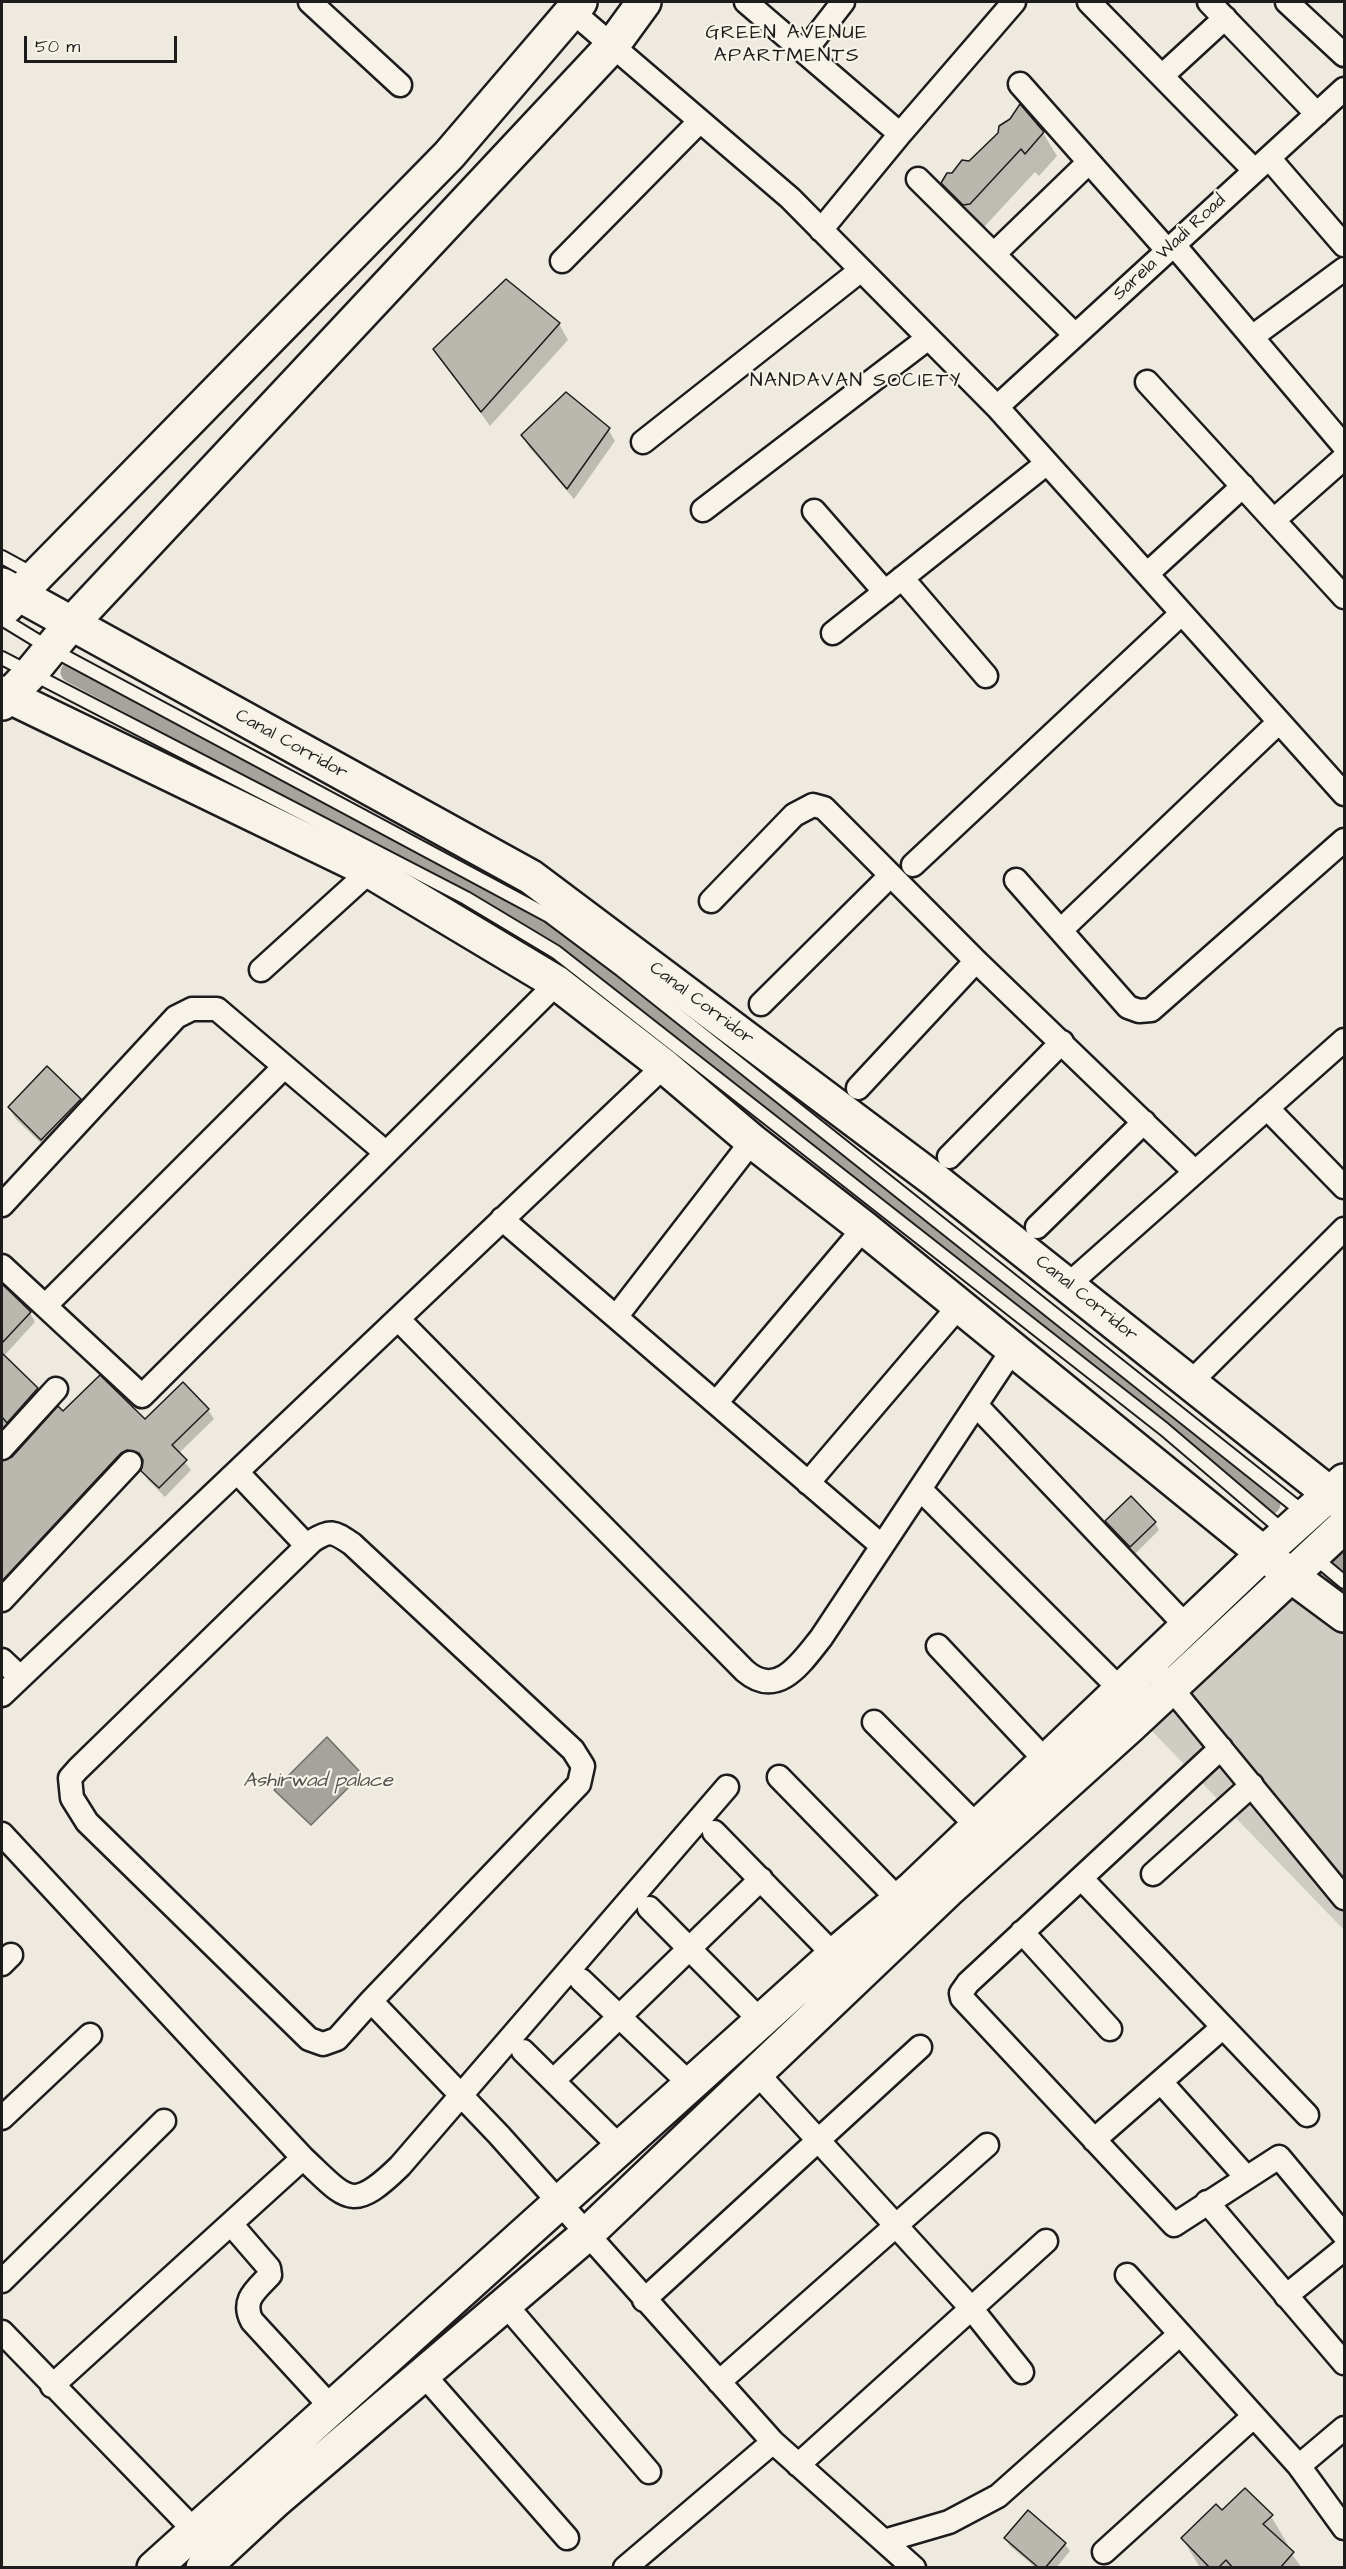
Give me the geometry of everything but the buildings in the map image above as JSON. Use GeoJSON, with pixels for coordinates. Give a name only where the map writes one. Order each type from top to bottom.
{"type":"FeatureCollection","features":[{"type":"Feature","properties":{"kind":"street"},"geometry":{"type":"LineString","coordinates":[[310,2],[400,85]]}},
{"type":"Feature","properties":{"kind":"street"},"geometry":{"type":"LineString","coordinates":[[644,2],[612,46],[10,692],[370,871],[557,983],[664,1066],[752,1141],[864,1228],[1012,1349],[1316,1530],[1344,1615]]}},
{"type":"Feature","properties":{"kind":"street"},"geometry":{"type":"LineString","coordinates":[[746,2],[900,134]]}},
{"type":"Feature","properties":{"kind":"street"},"geometry":{"type":"LineString","coordinates":[[805,51],[843,2]]}},
{"type":"Feature","properties":{"kind":"street"},"geometry":{"type":"LineString","coordinates":[[821,230],[1014,2]]}},
{"type":"Feature","properties":{"kind":"street"},"geometry":{"type":"LineString","coordinates":[[1089,2],[1163,75],[1262,164],[1344,245]]}},
{"type":"Feature","properties":{"kind":"street"},"geometry":{"type":"LineString","coordinates":[[1209,2],[1317,114]]}},
{"type":"Feature","properties":{"kind":"street"},"geometry":{"type":"LineString","coordinates":[[1287,2],[1344,56]]}},
{"type":"Feature","properties":{"kind":"street"},"geometry":{"type":"LineString","coordinates":[[12,597],[449,155],[576,7],[612,46],[790,198],[927,339],[997,407],[1344,794]]}},
{"type":"Feature","properties":{"kind":"street"},"geometry":{"type":"LineString","coordinates":[[1163,75],[1225,18]]}},
{"type":"Feature","properties":{"kind":"street"},"geometry":{"type":"LineString","coordinates":[[1020,84],[1089,162],[1252,337],[1344,447]]}},
{"type":"Feature","properties":{"kind":"street","name":"Sarela Wadi Road"},"geometry":{"type":"LineString","coordinates":[[997,407],[1344,89]]}},
{"type":"Feature","properties":{"kind":"street"},"geometry":{"type":"LineString","coordinates":[[562,261],[700,121]]}},
{"type":"Feature","properties":{"kind":"street"},"geometry":{"type":"LineString","coordinates":[[993,254],[1089,162]]}},
{"type":"Feature","properties":{"kind":"street"},"geometry":{"type":"LineString","coordinates":[[918,179],[1075,335]]}},
{"type":"Feature","properties":{"kind":"street"},"geometry":{"type":"LineString","coordinates":[[1252,337],[1344,269]]}},
{"type":"Feature","properties":{"kind":"street"},"geometry":{"type":"LineString","coordinates":[[643,442],[861,270]]}},
{"type":"Feature","properties":{"kind":"street"},"geometry":{"type":"LineString","coordinates":[[703,510],[927,339]]}},
{"type":"Feature","properties":{"kind":"street"},"geometry":{"type":"LineString","coordinates":[[1147,382],[1274,520],[1337,574],[1344,597]]}},
{"type":"Feature","properties":{"kind":"street"},"geometry":{"type":"LineString","coordinates":[[1274,520],[1344,458]]}},
{"type":"Feature","properties":{"kind":"street"},"geometry":{"type":"LineString","coordinates":[[833,633],[1047,463]]}},
{"type":"Feature","properties":{"kind":"street"},"geometry":{"type":"LineString","coordinates":[[1147,574],[1243,486]]}},
{"type":"Feature","properties":{"kind":"street"},"geometry":{"type":"LineString","coordinates":[[814,511],[986,676]]}},
{"type":"Feature","properties":{"kind":"street","name":"Canal Corridor"},"geometry":{"type":"LineString","coordinates":[[12,597],[72,624],[531,877],[936,1180],[1069,1284],[1189,1384],[1316,1530]]}},
{"type":"Feature","properties":{"kind":"street"},"geometry":{"type":"LineString","coordinates":[[913,865],[1181,614]]}},
{"type":"Feature","properties":{"kind":"street"},"geometry":{"type":"LineString","coordinates":[[1061,930],[1279,722]]}},
{"type":"Feature","properties":{"kind":"street"},"geometry":{"type":"LineString","coordinates":[[711,901],[794,815],[813,805],[824,808],[976,961],[1194,1171]]}},
{"type":"Feature","properties":{"kind":"street"},"geometry":{"type":"LineString","coordinates":[[1016,880],[1128,1006],[1140,1011],[1151,1010],[1344,840]]}},
{"type":"Feature","properties":{"kind":"street"},"geometry":{"type":"LineString","coordinates":[[261,970],[370,871]]}},
{"type":"Feature","properties":{"kind":"street"},"geometry":{"type":"LineString","coordinates":[[761,1004],[890,876]]}},
{"type":"Feature","properties":{"kind":"street"},"geometry":{"type":"LineString","coordinates":[[858,1088],[976,961]]}},
{"type":"Feature","properties":{"kind":"street"},"geometry":{"type":"LineString","coordinates":[[2,1266],[142,1396],[557,983]]}},
{"type":"Feature","properties":{"kind":"street"},"geometry":{"type":"LineString","coordinates":[[2,1205],[183,1012],[192,1008],[217,1009],[385,1152]]}},
{"type":"Feature","properties":{"kind":"street"},"geometry":{"type":"LineString","coordinates":[[1069,1284],[1344,1040]]}},
{"type":"Feature","properties":{"kind":"street"},"geometry":{"type":"LineString","coordinates":[[950,1157],[1062,1042]]}},
{"type":"Feature","properties":{"kind":"street"},"geometry":{"type":"LineString","coordinates":[[2,1695],[664,1066]]}},
{"type":"Feature","properties":{"kind":"street"},"geometry":{"type":"LineString","coordinates":[[45,1306],[284,1067]]}},
{"type":"Feature","properties":{"kind":"street"},"geometry":{"type":"LineString","coordinates":[[1267,1108],[1344,1187]]}},
{"type":"Feature","properties":{"kind":"street"},"geometry":{"type":"LineString","coordinates":[[1037,1227],[1144,1122]]}},
{"type":"Feature","properties":{"kind":"street"},"geometry":{"type":"LineString","coordinates":[[616,1317],[752,1141]]}},
{"type":"Feature","properties":{"kind":"street"},"geometry":{"type":"LineString","coordinates":[[502,1219],[882,1546]]}},
{"type":"Feature","properties":{"kind":"street"},"geometry":{"type":"LineString","coordinates":[[716,1403],[864,1228]]}},
{"type":"Feature","properties":{"kind":"street"},"geometry":{"type":"LineString","coordinates":[[1189,1384],[1344,1229]]}},
{"type":"Feature","properties":{"kind":"street"},"geometry":{"type":"LineString","coordinates":[[808,1483],[959,1306]]}},
{"type":"Feature","properties":{"kind":"street"},"geometry":{"type":"LineString","coordinates":[[398,1319],[756,1680],[771,1682],[785,1677],[795,1669],[821,1638],[1012,1349]]}},
{"type":"Feature","properties":{"kind":"street"},"geometry":{"type":"LineString","coordinates":[[2,1448],[56,1389]]}},
{"type":"Feature","properties":{"kind":"street"},"geometry":{"type":"LineString","coordinates":[[976,1405],[1187,1627]]}},
{"type":"Feature","properties":{"kind":"street"},"geometry":{"type":"LineString","coordinates":[[2,1600],[130,1463]]}},
{"type":"Feature","properties":{"kind":"street"},"geometry":{"type":"LineString","coordinates":[[237,1472],[307,1546]]}},
{"type":"Feature","properties":{"kind":"street"},"geometry":{"type":"LineString","coordinates":[[920,1489],[1121,1690]]}},
{"type":"Feature","properties":{"kind":"street"},"geometry":{"type":"LineString","coordinates":[[154,2568],[690,2084],[899,1900],[1187,1627],[1316,1530]]}},
{"type":"Feature","properties":{"kind":"street"},"geometry":{"type":"LineString","coordinates":[[217,2563],[274,2500],[586,2235],[947,1891],[1171,1687],[1316,1530]]}},
{"type":"Feature","properties":{"kind":"street"},"geometry":{"type":"LineString","coordinates":[[325,1533],[336,1533],[352,1544],[573,1750],[583,1766],[579,1784],[370,2001],[337,2039],[323,2044],[309,2039],[87,1822],[72,1798],[70,1778],[307,1546],[325,1533]]}},
{"type":"Feature","properties":{"kind":"street"},"geometry":{"type":"LineString","coordinates":[[938,1646],[1046,1761]]}},
{"type":"Feature","properties":{"kind":"street"},"geometry":{"type":"LineString","coordinates":[[2,1660],[20,1677]]}},
{"type":"Feature","properties":{"kind":"street"},"geometry":{"type":"LineString","coordinates":[[1150,1662],[1344,1898]]}},
{"type":"Feature","properties":{"kind":"street"},"geometry":{"type":"LineString","coordinates":[[874,1722],[977,1826]]}},
{"type":"Feature","properties":{"kind":"street"},"geometry":{"type":"LineString","coordinates":[[1221,1748],[968,1983],[961,1993],[962,1998],[1174,2225],[1279,2157],[1344,2235]]}},
{"type":"Feature","properties":{"kind":"street"},"geometry":{"type":"LineString","coordinates":[[780,1778],[899,1900]]}},
{"type":"Feature","properties":{"kind":"street"},"geometry":{"type":"LineString","coordinates":[[1153,1874],[1252,1785]]}},
{"type":"Feature","properties":{"kind":"street"},"geometry":{"type":"LineString","coordinates":[[6,1848],[303,2158],[338,2192],[347,2197],[358,2198],[384,2182],[400,2166],[728,1787]]}},
{"type":"Feature","properties":{"kind":"street"},"geometry":{"type":"LineString","coordinates":[[714,1832],[834,1955]]}},
{"type":"Feature","properties":{"kind":"street"},"geometry":{"type":"LineString","coordinates":[[1081,1878],[1306,2115]]}},
{"type":"Feature","properties":{"kind":"street"},"geometry":{"type":"LineString","coordinates":[[554,2080],[762,1879]]}},
{"type":"Feature","properties":{"kind":"street"},"geometry":{"type":"LineString","coordinates":[[649,1908],[761,2021]]}},
{"type":"Feature","properties":{"kind":"street"},"geometry":{"type":"LineString","coordinates":[[1022,1932],[1110,2029]]}},
{"type":"Feature","properties":{"kind":"street"},"geometry":{"type":"LineString","coordinates":[[582,1980],[690,2084]]}},
{"type":"Feature","properties":{"kind":"street"},"geometry":{"type":"LineString","coordinates":[[370,2001],[559,2202],[586,2235],[773,2442],[914,2568]]}},
{"type":"Feature","properties":{"kind":"street"},"geometry":{"type":"LineString","coordinates":[[1094,2140],[1223,2027]]}},
{"type":"Feature","properties":{"kind":"street"},"geometry":{"type":"LineString","coordinates":[[2,2118],[90,2035]]}},
{"type":"Feature","properties":{"kind":"street"},"geometry":{"type":"LineString","coordinates":[[644,2300],[920,2047]]}},
{"type":"Feature","properties":{"kind":"street"},"geometry":{"type":"LineString","coordinates":[[523,2051],[620,2147]]}},
{"type":"Feature","properties":{"kind":"street"},"geometry":{"type":"LineString","coordinates":[[756,2072],[971,2308],[1023,2372]]}},
{"type":"Feature","properties":{"kind":"street"},"geometry":{"type":"LineString","coordinates":[[1161,2082],[1246,2177]]}},
{"type":"Feature","properties":{"kind":"street"},"geometry":{"type":"LineString","coordinates":[[2,2281],[164,2121]]}},
{"type":"Feature","properties":{"kind":"street"},"geometry":{"type":"LineString","coordinates":[[719,2382],[987,2145]]}},
{"type":"Feature","properties":{"kind":"street"},"geometry":{"type":"LineString","coordinates":[[52,2386],[303,2158]]}},
{"type":"Feature","properties":{"kind":"street"},"geometry":{"type":"LineString","coordinates":[[1207,2202],[1344,2363]]}},
{"type":"Feature","properties":{"kind":"street"},"geometry":{"type":"LineString","coordinates":[[231,2224],[269,2268],[270,2275],[247,2299],[246,2310],[252,2321],[331,2407]]}},
{"type":"Feature","properties":{"kind":"street"},"geometry":{"type":"LineString","coordinates":[[798,2465],[1046,2241]]}},
{"type":"Feature","properties":{"kind":"street"},"geometry":{"type":"LineString","coordinates":[[1286,2296],[1344,2249]]}},
{"type":"Feature","properties":{"kind":"street"},"geometry":{"type":"LineString","coordinates":[[1127,2275],[1299,2466],[1344,2528]]}},
{"type":"Feature","properties":{"kind":"street"},"geometry":{"type":"LineString","coordinates":[[505,2304],[650,2472]]}},
{"type":"Feature","properties":{"kind":"street"},"geometry":{"type":"LineString","coordinates":[[2,2332],[194,2530]]}},
{"type":"Feature","properties":{"kind":"street"},"geometry":{"type":"LineString","coordinates":[[884,2541],[949,2522],[998,2496],[1180,2334]]}},
{"type":"Feature","properties":{"kind":"street"},"geometry":{"type":"LineString","coordinates":[[423,2374],[567,2538]]}},
{"type":"Feature","properties":{"kind":"street"},"geometry":{"type":"LineString","coordinates":[[1104,2552],[1254,2416]]}},
{"type":"Feature","properties":{"kind":"street"},"geometry":{"type":"LineString","coordinates":[[1299,2466],[1344,2428]]}},
{"type":"Feature","properties":{"kind":"street"},"geometry":{"type":"LineString","coordinates":[[625,2568],[773,2442]]}},
{"type":"Feature","properties":{"kind":"lane"},"geometry":{"type":"LineString","coordinates":[[2,557],[12,597],[51,649],[549,916],[621,970],[1316,1530],[1344,1582]]}},
{"type":"Feature","properties":{"kind":"lane"},"geometry":{"type":"LineString","coordinates":[[2,658],[10,692],[466,898],[556,952],[1164,1429],[1316,1530]]}},
{"type":"Feature","properties":{"kind":"shaded area"},"geometry":{"type":"Polygon","coordinates":[[[1297,1589],[1344,1628],[1344,1930],[1149,1728],[1297,1589]]]}},
{"type":"Feature","properties":{"kind":"water","name":"Ashirwad palace"},"geometry":{"type":"Polygon","coordinates":[[[327,1737],[362,1774],[311,1825],[274,1790],[327,1737]]]}},
{"type":"Feature","properties":{"kind":"waterway"},"geometry":{"type":"LineString","coordinates":[[71,672],[555,930],[1270,1504]]}},
{"type":"Feature","properties":{"kind":"waterway"},"geometry":{"type":"LineString","coordinates":[[1336,1558],[1344,1564]]}},
{"type":"Feature","properties":{"kind":"district","name":"GREEN AVENUE APARTMENTS"},"geometry":{"type":"Point","coordinates":[787,46]}},
{"type":"Feature","properties":{"kind":"district","name":"NANDAVAN SOCIETY"},"geometry":{"type":"Point","coordinates":[856,382]}}]}
